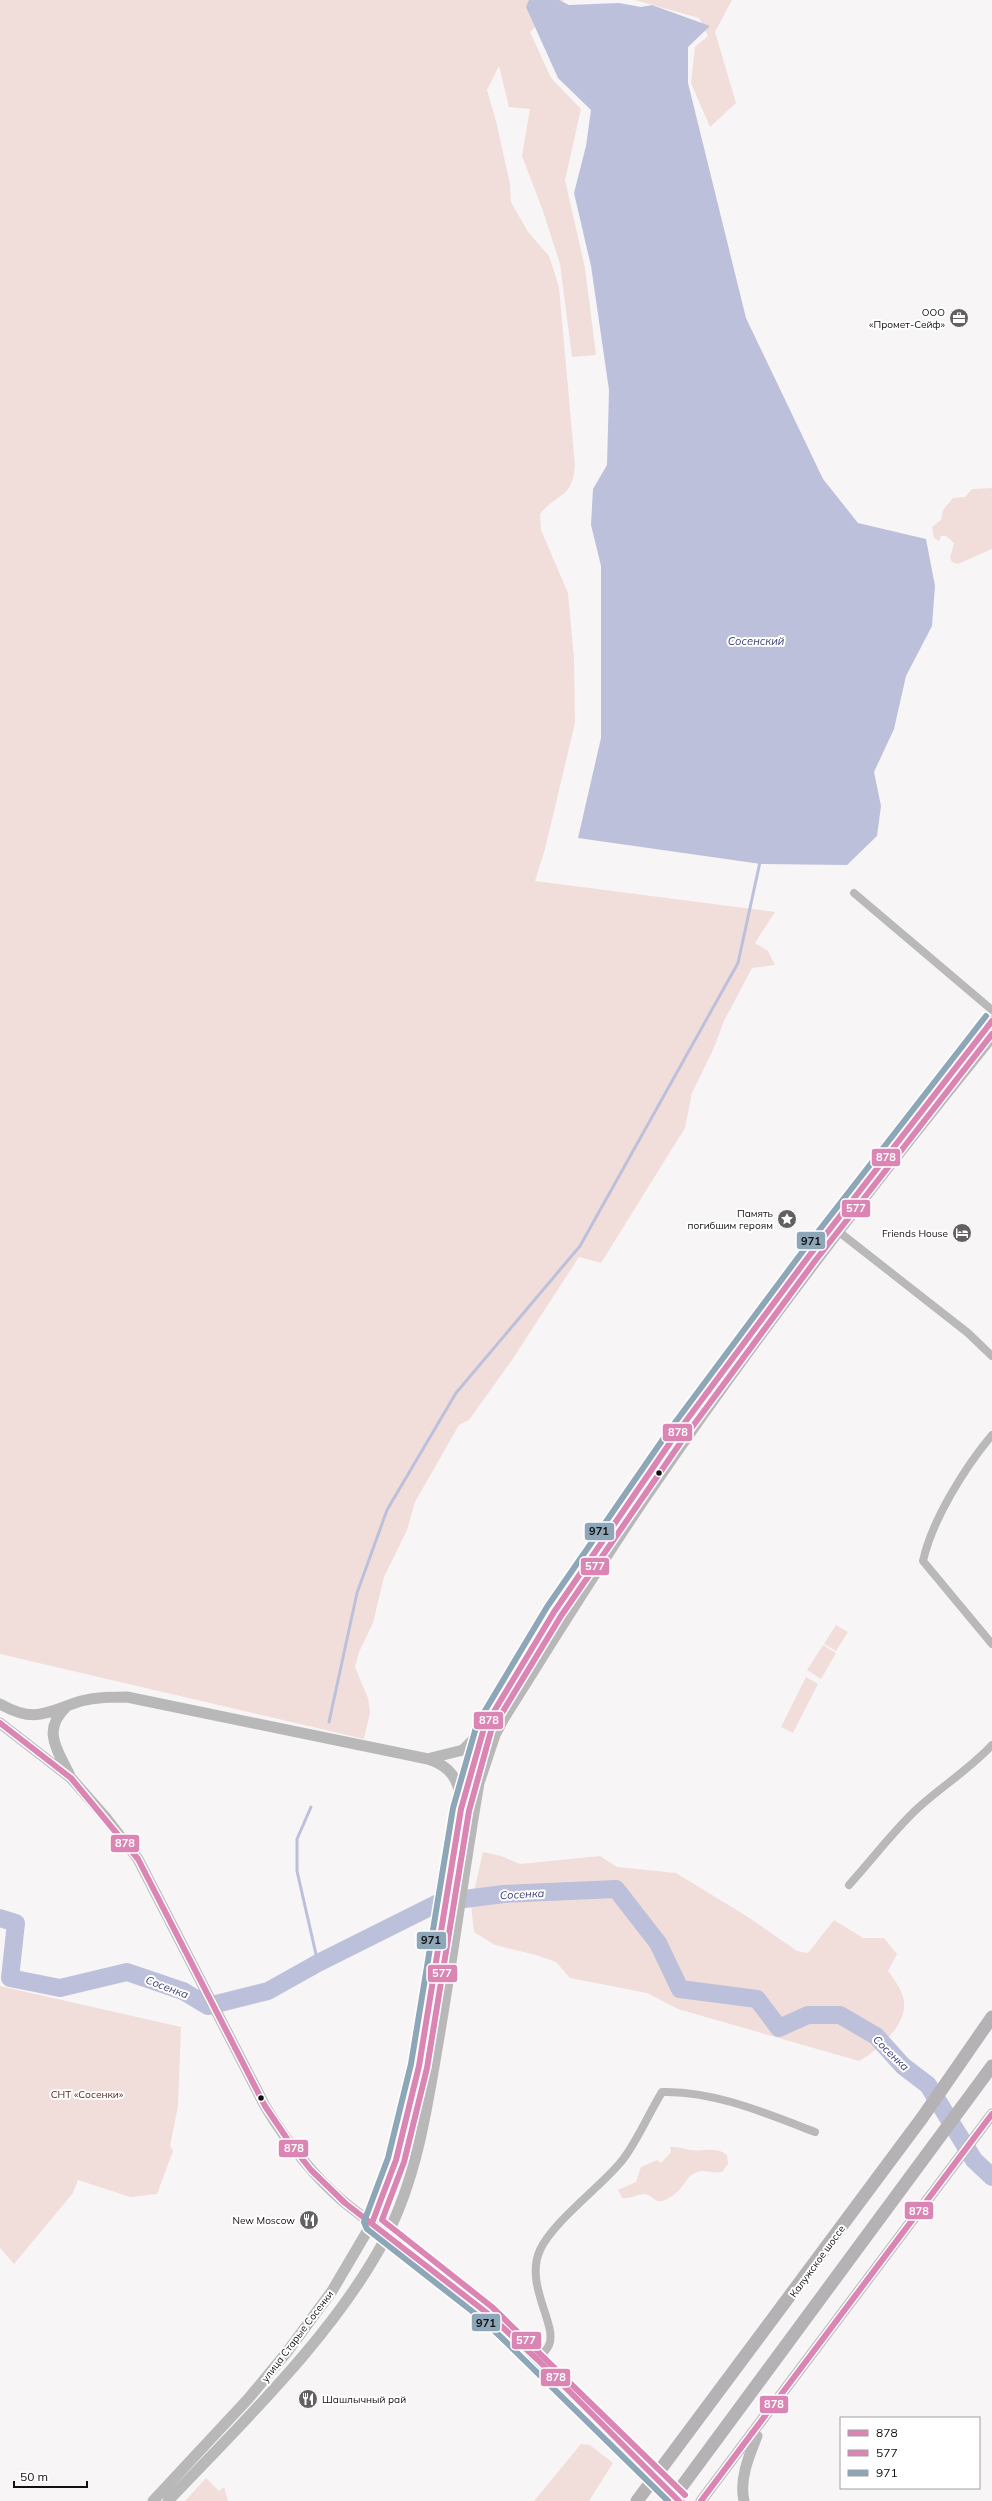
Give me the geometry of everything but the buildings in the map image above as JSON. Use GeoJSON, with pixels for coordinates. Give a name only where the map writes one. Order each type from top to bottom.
{"type":"FeatureCollection","features":[{"type":"Feature","properties":{"kind":"highway","name":"Калужское шоссе"},"geometry":{"type":"LineString","coordinates":[[637,2501],[922,2118],[992,2017]]}},
{"type":"Feature","properties":{"kind":"highway"},"geometry":{"type":"LineString","coordinates":[[671,2501],[936,2144],[989,2069]]}},
{"type":"Feature","properties":{"kind":"main road","name":"улица Старые Сосенки"},"geometry":{"type":"LineString","coordinates":[[152,2501],[248,2399],[287,2352],[332,2291],[372,2223],[396,2160],[419,2066],[440,1948],[461,1809],[484,1728],[554,1612],[665,1450],[835,1229],[992,1021]]}},
{"type":"Feature","properties":{"kind":"main road","name":"улица Старые Сосенки"},"geometry":{"type":"LineString","coordinates":[[168,2501],[237,2428],[330,2321],[387,2235],[402,2199],[413,2165],[428,2104],[453,1951],[464,1872],[480,1783],[494,1735],[604,1559],[651,1489],[835,1229],[992,1037]]}},
{"type":"Feature","properties":{"kind":"main road"},"geometry":{"type":"LineString","coordinates":[[0,1704],[16,1713],[30,1716],[43,1715],[104,1696],[127,1697],[428,1759],[440,1762],[453,1774],[460,1791],[461,1809]]}},
{"type":"Feature","properties":{"kind":"main road"},"geometry":{"type":"LineString","coordinates":[[66,1707],[58,1715],[52,1731],[54,1742],[71,1778]]}},
{"type":"Feature","properties":{"kind":"main road"},"geometry":{"type":"LineString","coordinates":[[0,1723],[71,1778],[107,1819],[138,1859],[222,2024],[285,2139],[323,2184],[487,2313],[538,2360],[629,2453],[679,2501]]}},
{"type":"Feature","properties":{"kind":"main road"},"geometry":{"type":"LineString","coordinates":[[428,1759],[445,1756],[462,1750],[484,1728]]}},
{"type":"Feature","properties":{"kind":"main road"},"geometry":{"type":"LineString","coordinates":[[701,2501],[762,2423],[992,2114]]}},
{"type":"Feature","properties":{"kind":"main road"},"geometry":{"type":"LineString","coordinates":[[744,2501],[743,2480],[747,2460],[762,2423]]}},
{"type":"Feature","properties":{"kind":"street"},"geometry":{"type":"LineString","coordinates":[[854,893],[992,1010]]}},
{"type":"Feature","properties":{"kind":"street"},"geometry":{"type":"LineString","coordinates":[[835,1229],[968,1332],[992,1356]]}},
{"type":"Feature","properties":{"kind":"street"},"geometry":{"type":"LineString","coordinates":[[992,1435],[965,1472],[927,1541],[923,1561],[992,1644]]}},
{"type":"Feature","properties":{"kind":"street"},"geometry":{"type":"LineString","coordinates":[[849,1886],[917,1810],[942,1787],[976,1763],[992,1745]]}},
{"type":"Feature","properties":{"kind":"street"},"geometry":{"type":"LineString","coordinates":[[538,2360],[549,2344],[550,2335],[535,2284],[535,2267],[540,2250],[559,2226],[621,2162],[662,2092],[680,2092],[753,2108],[815,2132]]}},
{"type":"Feature","properties":{"kind":"green space"},"geometry":{"type":"Polygon","coordinates":[[[0,0],[564,0],[530,32],[551,78],[581,109],[565,180],[585,268],[596,355],[572,357],[560,264],[543,211],[522,156],[530,109],[509,107],[499,66],[487,90],[496,121],[510,184],[511,202],[528,232],[549,256],[559,287],[575,466],[571,484],[567,490],[540,514],[541,530],[568,593],[574,658],[575,723],[545,849],[535,881],[775,912],[755,943],[768,951],[775,965],[752,968],[724,1021],[713,1050],[692,1093],[685,1128],[601,1263],[579,1257],[512,1360],[469,1420],[459,1425],[415,1502],[407,1530],[384,1577],[373,1623],[359,1652],[355,1667],[368,1698],[370,1713],[364,1739],[0,1654],[0,0]]]}},
{"type":"Feature","properties":{"kind":"green space"},"geometry":{"type":"Polygon","coordinates":[[[635,0],[732,0],[715,32],[736,103],[710,127],[691,83],[695,47],[708,36],[699,18],[635,0]]]}},
{"type":"Feature","properties":{"kind":"green space"},"geometry":{"type":"Polygon","coordinates":[[[992,488],[992,549],[958,564],[952,562],[950,558],[954,543],[946,536],[941,536],[939,541],[934,538],[932,527],[941,520],[943,510],[953,498],[965,497],[972,489],[992,488]]]}},
{"type":"Feature","properties":{"kind":"green space"},"geometry":{"type":"Polygon","coordinates":[[[836,1625],[848,1632],[836,1651],[824,1644],[836,1625]]]}},
{"type":"Feature","properties":{"kind":"green space"},"geometry":{"type":"Polygon","coordinates":[[[823,1645],[836,1653],[821,1679],[807,1670],[823,1645]]]}},
{"type":"Feature","properties":{"kind":"green space"},"geometry":{"type":"Polygon","coordinates":[[[806,1677],[818,1684],[793,1733],[781,1727],[806,1677]]]}},
{"type":"Feature","properties":{"kind":"green space"},"geometry":{"type":"Polygon","coordinates":[[[483,1852],[501,1856],[520,1864],[600,1856],[617,1867],[676,1873],[748,1917],[797,1951],[808,1953],[834,1920],[863,1938],[884,1938],[897,1954],[888,1971],[902,1993],[904,2008],[899,2024],[888,2039],[859,2061],[678,2009],[647,1993],[570,1978],[556,1962],[536,1955],[495,1945],[474,1932],[471,1905],[483,1852]]]}},
{"type":"Feature","properties":{"kind":"green space","name":"СНТ «Сосенки»"},"geometry":{"type":"Polygon","coordinates":[[[0,1986],[181,2027],[178,2106],[170,2146],[173,2151],[157,2194],[130,2197],[78,2180],[73,2193],[14,2264],[0,2248],[0,1986]]]}},
{"type":"Feature","properties":{"kind":"green space"},"geometry":{"type":"Polygon","coordinates":[[[670,2147],[723,2152],[727,2155],[728,2164],[722,2172],[703,2171],[693,2174],[676,2193],[663,2201],[656,2200],[651,2196],[643,2194],[622,2198],[618,2190],[636,2182],[641,2167],[657,2160],[661,2163],[671,2152],[670,2147]]]}},
{"type":"Feature","properties":{"kind":"green space"},"geometry":{"type":"Polygon","coordinates":[[[581,2444],[590,2445],[613,2463],[589,2501],[534,2501],[581,2444]]]}},
{"type":"Feature","properties":{"kind":"green space"},"geometry":{"type":"Polygon","coordinates":[[[206,2478],[219,2491],[224,2487],[228,2501],[185,2501],[206,2478]]]}},
{"type":"Feature","properties":{"kind":"water","name":"Сосенский"},"geometry":{"type":"Polygon","coordinates":[[[529,0],[559,0],[569,5],[619,3],[641,7],[652,5],[710,26],[688,47],[688,83],[746,318],[823,479],[858,523],[926,539],[935,586],[932,626],[906,676],[894,729],[874,772],[881,806],[877,836],[847,865],[761,864],[578,838],[601,738],[601,566],[591,525],[593,489],[607,465],[609,390],[591,266],[574,193],[586,146],[591,110],[558,78],[526,7],[529,0]]]}},
{"type":"Feature","properties":{"kind":"waterway"},"geometry":{"type":"LineString","coordinates":[[329,1722],[357,1593],[387,1510],[456,1393],[580,1246],[738,963],[760,862]]}},
{"type":"Feature","properties":{"kind":"waterway"},"geometry":{"type":"LineString","coordinates":[[311,1807],[297,1839],[297,1871],[318,1963]]}},
{"type":"Feature","properties":{"kind":"waterway","name":"Сосенка"},"geometry":{"type":"LineString","coordinates":[[0,1918],[16,1923],[10,1978],[60,1988],[127,1972],[183,1991],[208,2006],[268,1991],[318,1963],[440,1902],[504,1894],[616,1889],[658,1943],[680,1989],[757,1999],[779,2028],[808,2015],[840,2015],[876,2036],[903,2066],[928,2085],[974,2160],[992,2177]]}},
{"type":"Feature","properties":{"kind":"transit line","name":"971"},"geometry":{"type":"LineString","coordinates":[[668,2501],[482,2319],[367,2229],[364,2222],[388,2158],[411,2064],[453,1808],[477,1724],[547,1607],[668,1432],[803,1251],[986,1016]]}},
{"type":"Feature","properties":{"kind":"transit line","name":"878"},"geometry":{"type":"LineString","coordinates":[[372,2223],[396,2160],[419,2066],[461,1809],[484,1728],[554,1612],[674,1437],[809,1256],[992,1021]]}},
{"type":"Feature","properties":{"kind":"transit line","name":"577"},"geometry":{"type":"LineString","coordinates":[[685,2495],[492,2307],[382,2220],[404,2162],[427,2068],[469,1811],[491,1731],[561,1616],[681,1442],[815,1261],[992,1034]]}},
{"type":"Feature","properties":{"kind":"transit line","name":"878"},"geometry":{"type":"LineString","coordinates":[[0,1723],[71,1778],[138,1859],[265,2106],[292,2146],[311,2170],[345,2203],[487,2313],[538,2360],[679,2501]]}},
{"type":"Feature","properties":{"kind":"transit line","name":"878"},"geometry":{"type":"LineString","coordinates":[[701,2501],[992,2114]]}},
{"type":"Feature","properties":{"kind":"place","name":"ООО «Промет-Сейф»"},"geometry":{"type":"Point","coordinates":[959,318]}},
{"type":"Feature","properties":{"kind":"place","name":"Память погибшим героям"},"geometry":{"type":"Point","coordinates":[787,1219]}},
{"type":"Feature","properties":{"kind":"place","name":"Friends House"},"geometry":{"type":"Point","coordinates":[962,1233]}},
{"type":"Feature","properties":{"kind":"place","name":"New Moscow"},"geometry":{"type":"Point","coordinates":[309,2220]}},
{"type":"Feature","properties":{"kind":"place","name":"Шашлычный рай"},"geometry":{"type":"Point","coordinates":[308,2399]}}]}
